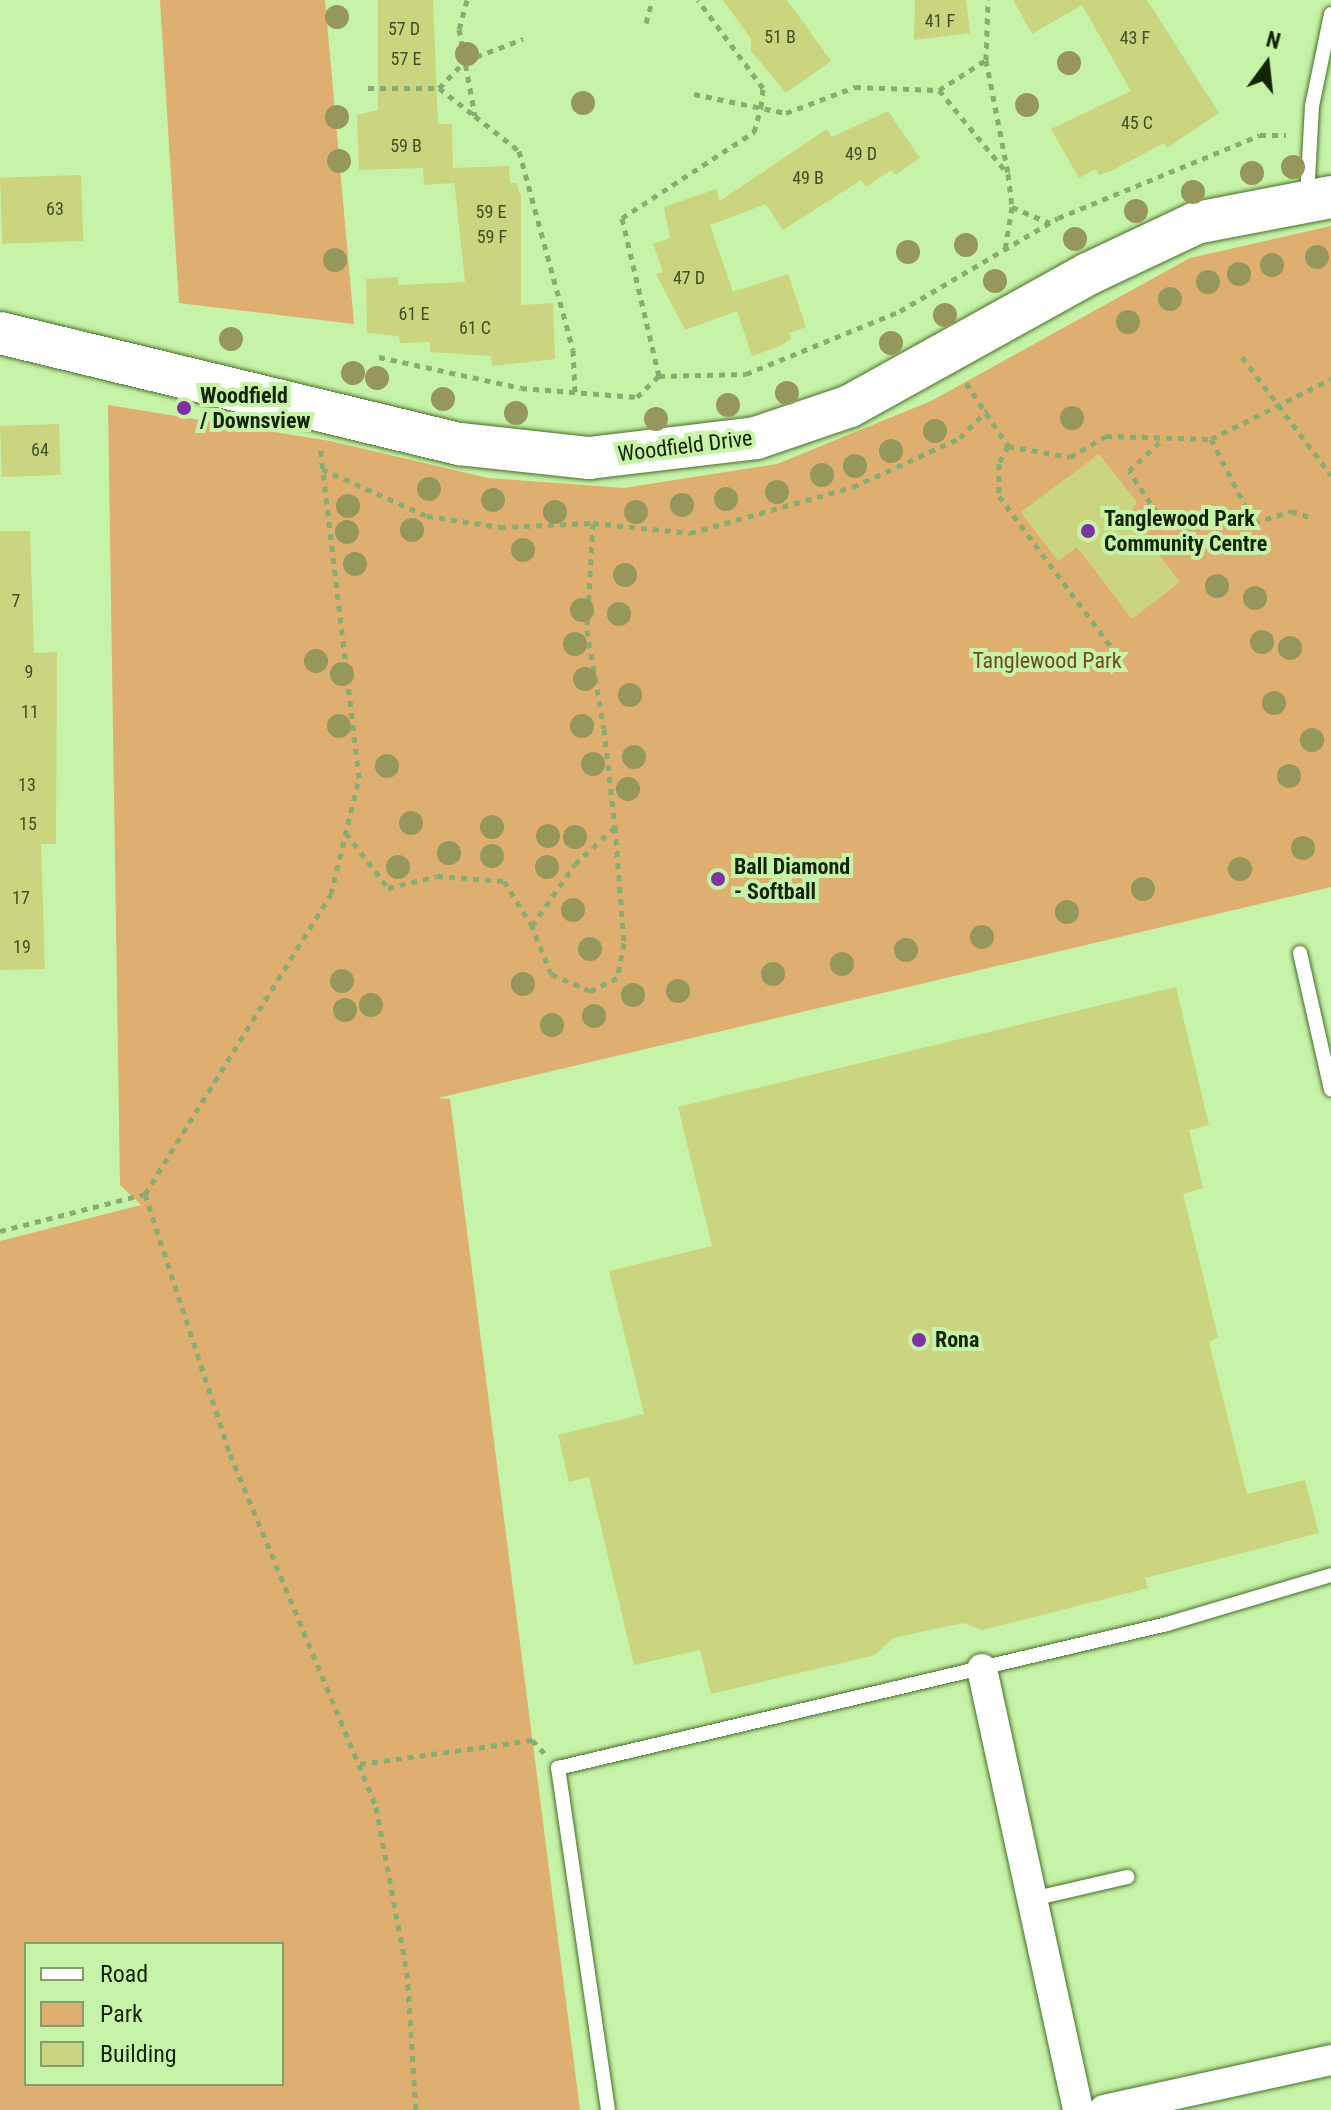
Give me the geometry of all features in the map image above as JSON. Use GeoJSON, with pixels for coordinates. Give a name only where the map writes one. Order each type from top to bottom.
{"type":"FeatureCollection","features":[{"type":"Feature","properties":{"kind":"street","name":"Woodfield Drive"},"geometry":{"type":"LineString","coordinates":[[0,333],[317,412],[460,444],[589,458],[756,438],[850,406],[944,353],[1196,223],[1319,198]]}},
{"type":"Feature","properties":{"kind":"street"},"geometry":{"type":"LineString","coordinates":[[982,1669],[1078,2110]]}},
{"type":"Feature","properties":{"kind":"street"},"geometry":{"type":"LineString","coordinates":[[1104,2110],[1331,2060]]}},
{"type":"Feature","properties":{"kind":"lane"},"geometry":{"type":"LineString","coordinates":[[1319,198],[1310,136],[1331,14]]}},
{"type":"Feature","properties":{"kind":"lane"},"geometry":{"type":"LineString","coordinates":[[1300,953],[1331,1090]]}},
{"type":"Feature","properties":{"kind":"lane"},"geometry":{"type":"LineString","coordinates":[[608,2110],[558,1768],[982,1669],[1265,1598],[1331,1575]]}},
{"type":"Feature","properties":{"kind":"lane"},"geometry":{"type":"LineString","coordinates":[[1032,1899],[1127,1877]]}},
{"type":"Feature","properties":{"kind":"path"},"geometry":{"type":"LineString","coordinates":[[467,0],[459,29],[475,116]]}},
{"type":"Feature","properties":{"kind":"path"},"geometry":{"type":"LineString","coordinates":[[646,23],[652,0]]}},
{"type":"Feature","properties":{"kind":"path"},"geometry":{"type":"LineString","coordinates":[[659,376],[622,218],[754,132],[763,88],[698,0]]}},
{"type":"Feature","properties":{"kind":"path"},"geometry":{"type":"LineString","coordinates":[[988,0],[986,60],[1012,207],[1005,251]]}},
{"type":"Feature","properties":{"kind":"path"},"geometry":{"type":"LineString","coordinates":[[439,88],[465,61],[523,39]]}},
{"type":"Feature","properties":{"kind":"path"},"geometry":{"type":"LineString","coordinates":[[694,94],[786,113],[855,87],[939,90],[986,60]]}},
{"type":"Feature","properties":{"kind":"path"},"geometry":{"type":"LineString","coordinates":[[368,88],[439,88],[519,151],[573,350],[575,392]]}},
{"type":"Feature","properties":{"kind":"path"},"geometry":{"type":"LineString","coordinates":[[939,90],[1008,174]]}},
{"type":"Feature","properties":{"kind":"path"},"geometry":{"type":"LineString","coordinates":[[379,357],[521,388],[637,397],[659,376],[746,374],[804,354],[900,311],[1050,223],[1260,135],[1310,136]]}},
{"type":"Feature","properties":{"kind":"path"},"geometry":{"type":"LineString","coordinates":[[1012,207],[1050,223]]}},
{"type":"Feature","properties":{"kind":"path"},"geometry":{"type":"LineString","coordinates":[[944,353],[987,410],[1008,446],[1070,457],[1106,436],[1211,439],[1331,379]]}},
{"type":"Feature","properties":{"kind":"path"},"geometry":{"type":"LineString","coordinates":[[1242,357],[1331,475]]}},
{"type":"Feature","properties":{"kind":"path"},"geometry":{"type":"LineString","coordinates":[[321,469],[427,516],[500,527],[593,523],[690,533],[772,513],[853,487],[960,438],[987,410]]}},
{"type":"Feature","properties":{"kind":"path"},"geometry":{"type":"LineString","coordinates":[[0,1231],[145,1194],[331,894],[359,778],[321,469],[317,412]]}},
{"type":"Feature","properties":{"kind":"path"},"geometry":{"type":"LineString","coordinates":[[1150,525],[1157,513],[1129,471],[1164,438]]}},
{"type":"Feature","properties":{"kind":"path"},"geometry":{"type":"LineString","coordinates":[[1211,439],[1254,523],[1291,511],[1309,517]]}},
{"type":"Feature","properties":{"kind":"path"},"geometry":{"type":"LineString","coordinates":[[1008,446],[999,463],[999,496],[1114,651]]}},
{"type":"Feature","properties":{"kind":"path"},"geometry":{"type":"LineString","coordinates":[[346,833],[388,888],[437,876],[504,881],[532,926],[551,974],[590,991],[617,978],[624,943],[615,827],[587,630],[593,523]]}},
{"type":"Feature","properties":{"kind":"path"},"geometry":{"type":"LineString","coordinates":[[532,926],[575,864],[615,827]]}},
{"type":"Feature","properties":{"kind":"path"},"geometry":{"type":"LineString","coordinates":[[145,1194],[230,1454],[376,1807],[407,1972],[416,2110]]}},
{"type":"Feature","properties":{"kind":"path"},"geometry":{"type":"LineString","coordinates":[[360,1764],[532,1740],[558,1768]]}},
{"type":"Feature","properties":{"kind":"green space"},"geometry":{"type":"Polygon","coordinates":[[[160,0],[325,0],[354,324],[179,303],[160,0]]]}},
{"type":"Feature","properties":{"kind":"green space","name":"Tanglewood Park"},"geometry":{"type":"Polygon","coordinates":[[[1331,226],[1331,887],[438,1098],[450,1099],[580,2110],[0,2110],[0,1241],[141,1205],[120,1185],[108,405],[330,441],[488,478],[624,488],[777,464],[931,401],[1190,258],[1331,226]]]}},
{"type":"Feature","properties":{"kind":"building"},"geometry":{"type":"Polygon","coordinates":[[[378,0],[433,0],[438,124],[452,124],[453,168],[509,166],[510,183],[516,183],[521,196],[521,305],[553,303],[555,359],[492,366],[491,356],[430,352],[430,342],[400,343],[399,336],[367,333],[366,279],[398,277],[398,285],[465,282],[453,170],[454,183],[424,185],[423,168],[359,170],[357,115],[378,110],[378,0]]]}},
{"type":"Feature","properties":{"kind":"building"},"geometry":{"type":"Polygon","coordinates":[[[723,0],[787,0],[831,61],[786,93],[751,51],[751,39],[723,0]]]}},
{"type":"Feature","properties":{"kind":"building"},"geometry":{"type":"Polygon","coordinates":[[[915,0],[966,0],[970,33],[914,40],[915,0]]]}},
{"type":"Feature","properties":{"kind":"building"},"geometry":{"type":"Polygon","coordinates":[[[1013,0],[1147,0],[1219,113],[1167,148],[1164,143],[1111,171],[1099,175],[1095,169],[1079,178],[1051,129],[1131,91],[1082,5],[1032,34],[1013,0]]]}},
{"type":"Feature","properties":{"kind":"building"},"geometry":{"type":"Polygon","coordinates":[[[888,111],[920,158],[895,175],[891,170],[866,187],[861,180],[783,230],[766,204],[710,225],[733,292],[788,274],[806,327],[789,333],[791,339],[780,346],[752,356],[737,311],[685,330],[656,274],[663,272],[653,244],[670,238],[664,207],[716,189],[720,201],[827,129],[832,137],[888,111]]]}},
{"type":"Feature","properties":{"kind":"building"},"geometry":{"type":"Polygon","coordinates":[[[81,175],[83,241],[2,244],[0,178],[81,175]]]}},
{"type":"Feature","properties":{"kind":"building"},"geometry":{"type":"Polygon","coordinates":[[[59,424],[61,475],[2,477],[0,426],[59,424]]]}},
{"type":"Feature","properties":{"kind":"building","name":"Tanglewood Park Community Centre"},"geometry":{"type":"Polygon","coordinates":[[[1099,454],[1137,502],[1129,515],[1180,582],[1132,619],[1077,547],[1058,561],[1021,512],[1099,454]]]}},
{"type":"Feature","properties":{"kind":"building"},"geometry":{"type":"Polygon","coordinates":[[[0,531],[30,531],[34,653],[57,652],[56,844],[41,844],[45,969],[0,970],[0,531]]]}},
{"type":"Feature","properties":{"kind":"building","name":"Rona"},"geometry":{"type":"Polygon","coordinates":[[[1176,987],[1209,1125],[1189,1130],[1203,1188],[1183,1194],[1218,1337],[1209,1342],[1247,1494],[1305,1480],[1319,1533],[1145,1578],[1148,1588],[982,1630],[963,1623],[893,1638],[875,1655],[711,1694],[700,1650],[634,1665],[589,1477],[569,1482],[558,1435],[644,1414],[609,1271],[712,1246],[678,1107],[1176,987]]]}},
{"type":"Feature","properties":{"kind":"place","name":"Woodfield / Downsview"},"geometry":{"type":"Point","coordinates":[184,408]}},
{"type":"Feature","properties":{"kind":"place","name":"Tanglewood Park Community Centre"},"geometry":{"type":"Point","coordinates":[1088,531]}},
{"type":"Feature","properties":{"kind":"place","name":"Ball Diamond - Softball"},"geometry":{"type":"Point","coordinates":[718,879]}},
{"type":"Feature","properties":{"kind":"place","name":"Rona"},"geometry":{"type":"Point","coordinates":[919,1340]}}]}
